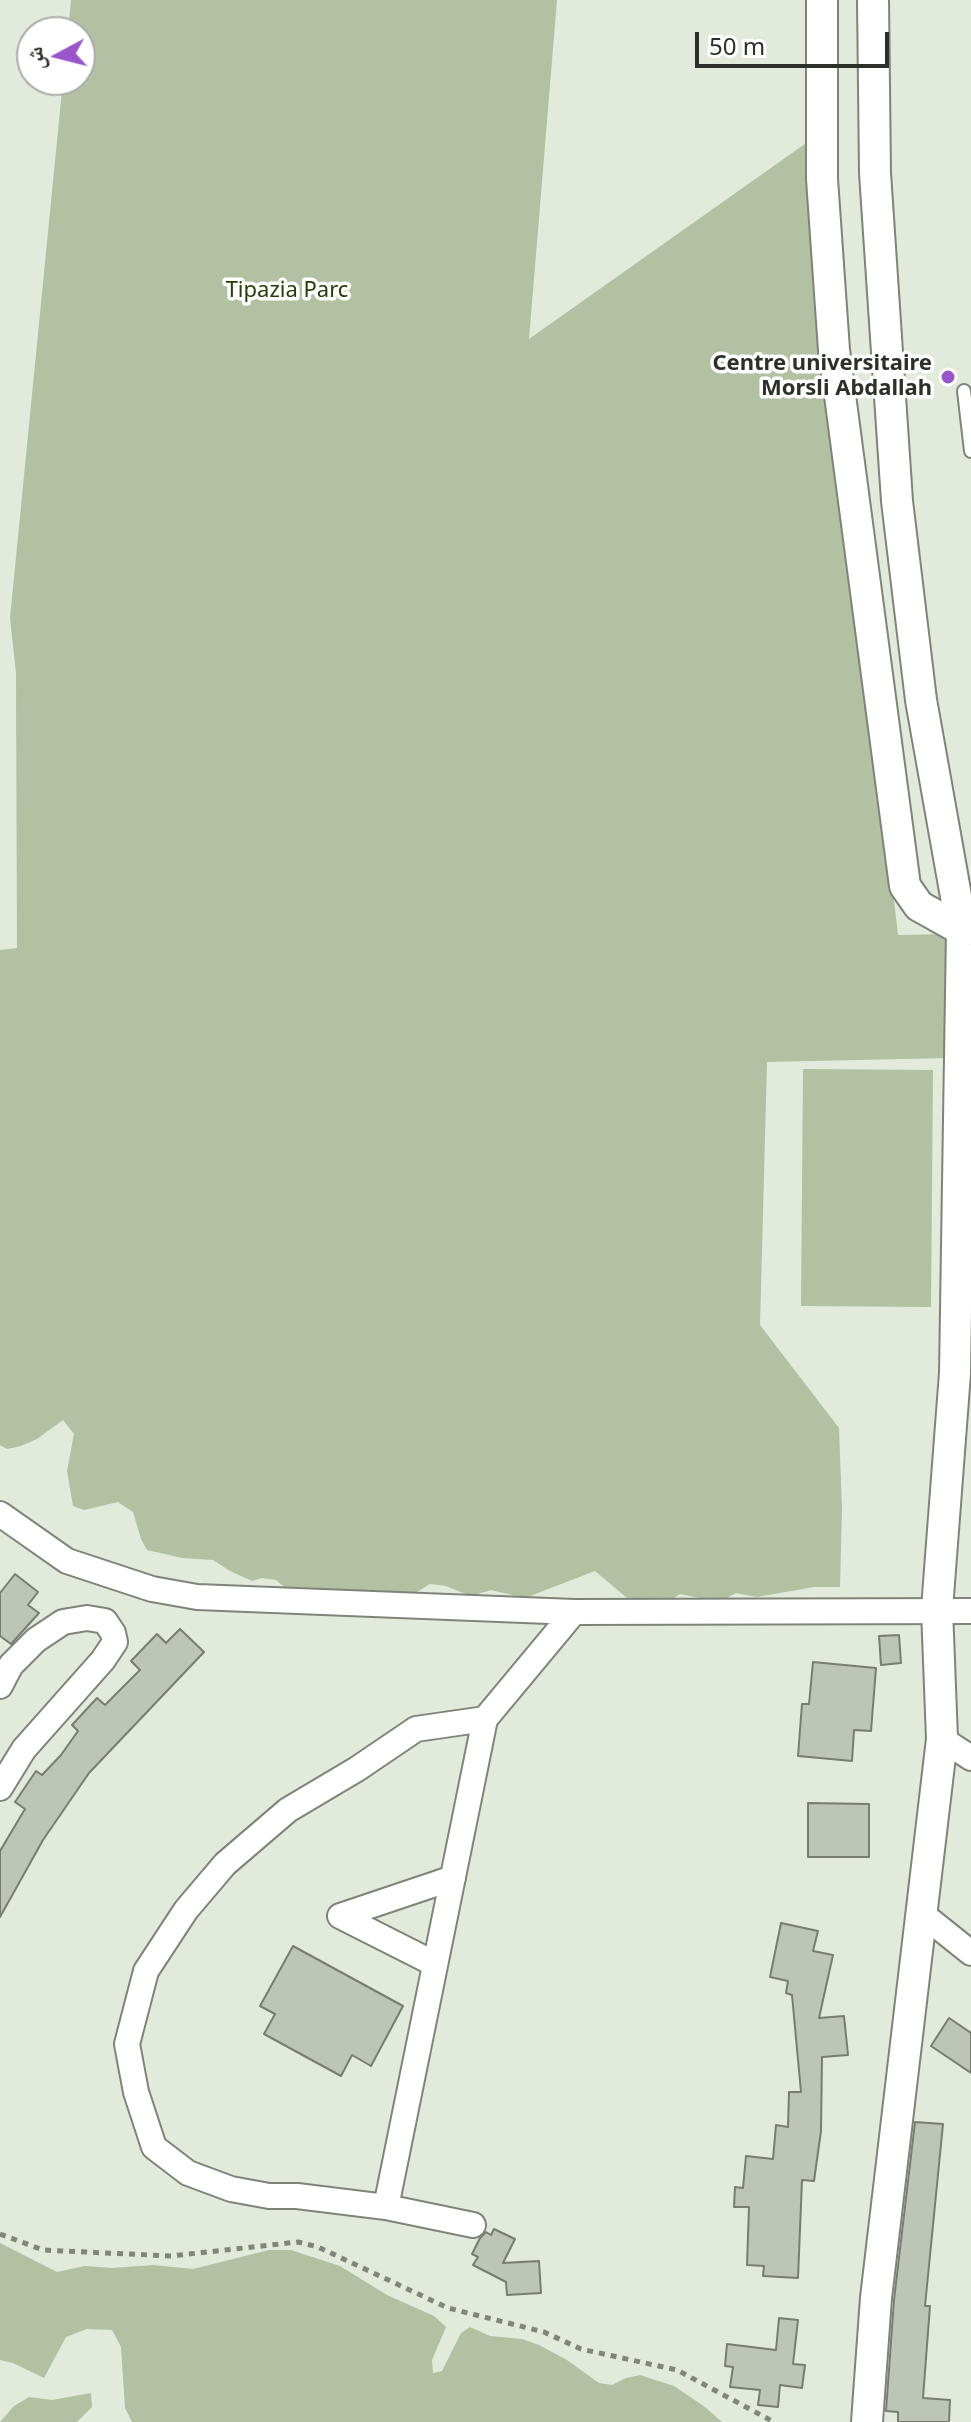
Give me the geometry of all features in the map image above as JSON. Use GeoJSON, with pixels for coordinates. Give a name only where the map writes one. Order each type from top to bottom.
{"type":"FeatureCollection","features":[{"type":"Feature","properties":{"kind":"street"},"geometry":{"type":"LineString","coordinates":[[822,0],[822,179],[834,350],[905,886],[919,906],[966,929]]}},
{"type":"Feature","properties":{"kind":"street"},"geometry":{"type":"LineString","coordinates":[[867,2422],[876,2298],[942,1739],[937,1609],[963,1373],[966,929],[921,700],[897,501],[875,173],[873,0]]}},
{"type":"Feature","properties":{"kind":"street"},"geometry":{"type":"LineString","coordinates":[[0,1514],[67,1561],[152,1589],[197,1597],[574,1612],[971,1611]]}},
{"type":"Feature","properties":{"kind":"street"},"geometry":{"type":"LineString","coordinates":[[386,2207],[485,1719],[574,1612]]}},
{"type":"Feature","properties":{"kind":"street"},"geometry":{"type":"LineString","coordinates":[[0,1686],[11,1665],[36,1640],[63,1622],[87,1618],[105,1621],[113,1633],[115,1642],[103,1660],[24,1749],[0,1788]]}},
{"type":"Feature","properties":{"kind":"street"},"geometry":{"type":"LineString","coordinates":[[473,2225],[386,2207],[297,2196],[269,2196],[231,2189],[188,2173],[154,2147],[136,2092],[127,2044],[146,1971],[186,1910],[225,1864],[288,1810],[416,1729],[485,1719]]}},
{"type":"Feature","properties":{"kind":"street"},"geometry":{"type":"LineString","coordinates":[[942,1739],[971,1758]]}},
{"type":"Feature","properties":{"kind":"street"},"geometry":{"type":"LineString","coordinates":[[435,1964],[340,1916],[453,1878]]}},
{"type":"Feature","properties":{"kind":"street"},"geometry":{"type":"LineString","coordinates":[[921,1913],[971,1953]]}},
{"type":"Feature","properties":{"kind":"lane"},"geometry":{"type":"LineString","coordinates":[[964,391],[971,451]]}},
{"type":"Feature","properties":{"kind":"path"},"geometry":{"type":"LineString","coordinates":[[0,2234],[43,2250],[171,2256],[298,2242],[318,2247],[448,2308],[544,2332],[581,2349],[677,2370],[774,2422]]}},
{"type":"Feature","properties":{"kind":"green space","name":"Tipazia Parc"},"geometry":{"type":"Polygon","coordinates":[[[71,0],[557,0],[529,339],[826,129],[840,435],[898,935],[952,934],[949,1058],[767,1062],[760,1325],[839,1428],[842,1508],[840,1587],[814,1587],[757,1597],[736,1593],[727,1598],[710,1600],[680,1594],[667,1602],[633,1603],[595,1571],[525,1598],[491,1590],[471,1596],[446,1586],[430,1584],[415,1593],[293,1594],[276,1580],[262,1578],[252,1581],[213,1560],[182,1558],[147,1550],[133,1512],[118,1502],[84,1510],[73,1506],[67,1471],[74,1434],[63,1420],[37,1439],[21,1446],[7,1449],[0,1445],[0,950],[17,948],[16,673],[10,618],[61,96],[96,96],[96,16],[70,16],[71,0]]]}},
{"type":"Feature","properties":{"kind":"green space"},"geometry":{"type":"Polygon","coordinates":[[[803,1069],[933,1070],[931,1307],[801,1306],[803,1069]]]}},
{"type":"Feature","properties":{"kind":"green space"},"geometry":{"type":"Polygon","coordinates":[[[0,2243],[57,2272],[85,2266],[153,2265],[193,2269],[269,2250],[291,2250],[340,2266],[387,2295],[434,2316],[446,2327],[432,2360],[433,2373],[442,2371],[461,2333],[470,2327],[490,2336],[522,2339],[539,2345],[599,2383],[612,2385],[640,2375],[674,2386],[722,2422],[132,2422],[125,2408],[121,2347],[112,2330],[87,2329],[66,2337],[44,2378],[0,2360],[0,2243]]]}},
{"type":"Feature","properties":{"kind":"green space"},"geometry":{"type":"Polygon","coordinates":[[[91,2393],[92,2407],[77,2422],[0,2422],[14,2406],[29,2397],[52,2400],[91,2393]]]}},
{"type":"Feature","properties":{"kind":"building"},"geometry":{"type":"Polygon","coordinates":[[[15,1574],[38,1592],[28,1605],[39,1613],[11,1644],[0,1636],[0,1593],[15,1574]]]}},
{"type":"Feature","properties":{"kind":"building"},"geometry":{"type":"Polygon","coordinates":[[[180,1629],[204,1652],[89,1773],[43,1840],[0,1917],[0,1851],[25,1809],[15,1802],[36,1771],[42,1775],[61,1755],[78,1731],[72,1725],[97,1698],[105,1705],[140,1670],[131,1661],[157,1634],[166,1643],[180,1629]]]}},
{"type":"Feature","properties":{"kind":"building"},"geometry":{"type":"Polygon","coordinates":[[[899,1635],[901,1663],[881,1665],[879,1636],[899,1635]]]}},
{"type":"Feature","properties":{"kind":"building"},"geometry":{"type":"Polygon","coordinates":[[[813,1662],[876,1668],[871,1731],[854,1730],[852,1761],[798,1756],[802,1704],[809,1704],[813,1662]]]}},
{"type":"Feature","properties":{"kind":"building"},"geometry":{"type":"Polygon","coordinates":[[[808,1803],[869,1804],[869,1857],[808,1857],[808,1803]]]}},
{"type":"Feature","properties":{"kind":"building"},"geometry":{"type":"Polygon","coordinates":[[[781,1923],[818,1931],[813,1951],[833,1955],[819,2018],[844,2016],[848,2055],[822,2057],[821,2131],[814,2181],[802,2180],[798,2278],[763,2276],[764,2266],[747,2265],[749,2207],[734,2207],[735,2187],[743,2188],[746,2156],[773,2159],[776,2125],[788,2127],[789,2092],[801,2092],[792,1995],[786,1993],[788,1981],[770,1977],[781,1923]]]}},
{"type":"Feature","properties":{"kind":"building"},"geometry":{"type":"Polygon","coordinates":[[[293,1946],[403,2006],[371,2066],[352,2055],[341,2076],[264,2034],[275,2014],[260,2006],[293,1946]]]}},
{"type":"Feature","properties":{"kind":"building"},"geometry":{"type":"Polygon","coordinates":[[[949,2018],[971,2033],[971,2073],[931,2046],[949,2018]]]}},
{"type":"Feature","properties":{"kind":"building"},"geometry":{"type":"Polygon","coordinates":[[[915,2122],[943,2124],[925,2306],[930,2306],[923,2398],[950,2400],[949,2422],[898,2422],[898,2412],[886,2411],[894,2300],[915,2122]]]}},
{"type":"Feature","properties":{"kind":"building"},"geometry":{"type":"Polygon","coordinates":[[[494,2229],[515,2239],[503,2263],[539,2261],[541,2293],[507,2295],[506,2282],[473,2265],[478,2257],[472,2254],[480,2238],[486,2232],[491,2235],[494,2229]]]}},
{"type":"Feature","properties":{"kind":"building"},"geometry":{"type":"Polygon","coordinates":[[[779,2318],[798,2320],[793,2364],[805,2365],[802,2388],[780,2385],[778,2407],[758,2405],[760,2390],[730,2387],[733,2367],[725,2366],[727,2344],[776,2350],[779,2318]]]}},
{"type":"Feature","properties":{"kind":"place","name":"Centre universitaire Morsli Abdallah"},"geometry":{"type":"Point","coordinates":[948,377]}}]}
